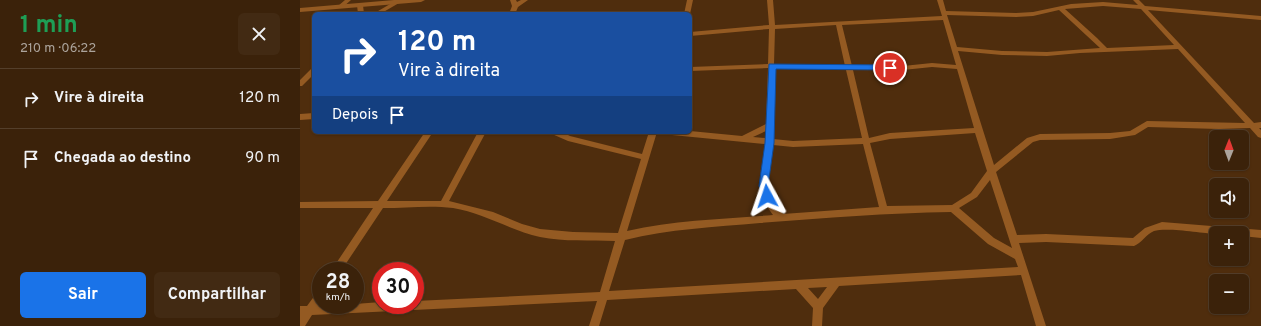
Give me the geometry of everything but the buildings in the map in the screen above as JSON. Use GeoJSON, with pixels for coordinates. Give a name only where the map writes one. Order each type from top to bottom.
{"type":"FeatureCollection","features":[{"type":"Feature","properties":{"kind":"street"},"geometry":{"type":"LineString","coordinates":[[340,7],[348,0]]}},
{"type":"Feature","properties":{"kind":"street"},"geometry":{"type":"LineString","coordinates":[[300,10],[421,0]]}},
{"type":"Feature","properties":{"kind":"street"},"geometry":{"type":"LineString","coordinates":[[514,3],[524,0]]}},
{"type":"Feature","properties":{"kind":"street"},"geometry":{"type":"LineString","coordinates":[[687,12],[690,0]]}},
{"type":"Feature","properties":{"kind":"street"},"geometry":{"type":"LineString","coordinates":[[770,0],[772,66],[769,143],[764,186],[772,208],[780,217]]}},
{"type":"Feature","properties":{"kind":"street"},"geometry":{"type":"LineString","coordinates":[[940,0],[978,130],[1020,256],[1041,326]]}},
{"type":"Feature","properties":{"kind":"street"},"geometry":{"type":"LineString","coordinates":[[1136,0],[1257,125],[1261,134]]}},
{"type":"Feature","properties":{"kind":"street"},"geometry":{"type":"LineString","coordinates":[[380,12],[397,2]]}},
{"type":"Feature","properties":{"kind":"street"},"geometry":{"type":"LineString","coordinates":[[692,34],[944,16],[1033,14],[1060,8],[1104,4],[1130,6],[1144,9],[1261,18]]}},
{"type":"Feature","properties":{"kind":"street"},"geometry":{"type":"LineString","coordinates":[[360,5],[361,12]]}},
{"type":"Feature","properties":{"kind":"street"},"geometry":{"type":"LineString","coordinates":[[1060,8],[1104,49]]}},
{"type":"Feature","properties":{"kind":"street"},"geometry":{"type":"LineString","coordinates":[[839,24],[866,141],[884,210]]}},
{"type":"Feature","properties":{"kind":"street"},"geometry":{"type":"LineString","coordinates":[[954,49],[1002,53],[1047,54],[1104,49],[1180,47]]}},
{"type":"Feature","properties":{"kind":"street"},"geometry":{"type":"LineString","coordinates":[[692,69],[772,66],[903,68],[932,65],[959,67]]}},
{"type":"Feature","properties":{"kind":"street"},"geometry":{"type":"LineString","coordinates":[[300,84],[312,72]]}},
{"type":"Feature","properties":{"kind":"street"},"geometry":{"type":"LineString","coordinates":[[300,117],[312,116]]}},
{"type":"Feature","properties":{"kind":"street"},"geometry":{"type":"LineString","coordinates":[[300,205],[454,205],[493,216],[540,233],[573,236],[620,237],[649,230],[780,217],[884,210],[953,208],[974,194],[992,171],[1030,140],[1040,137],[1110,136],[1132,133],[1147,124],[1219,126],[1257,125]]}},
{"type":"Feature","properties":{"kind":"street"},"geometry":{"type":"LineString","coordinates":[[743,139],[769,126]]}},
{"type":"Feature","properties":{"kind":"street"},"geometry":{"type":"LineString","coordinates":[[692,134],[769,143],[821,144],[866,141],[890,136],[978,130]]}},
{"type":"Feature","properties":{"kind":"street"},"geometry":{"type":"LineString","coordinates":[[342,262],[427,134]]}},
{"type":"Feature","properties":{"kind":"street"},"geometry":{"type":"LineString","coordinates":[[443,204],[481,134]]}},
{"type":"Feature","properties":{"kind":"street"},"geometry":{"type":"LineString","coordinates":[[559,134],[568,138],[644,157]]}},
{"type":"Feature","properties":{"kind":"street"},"geometry":{"type":"LineString","coordinates":[[594,326],[644,157],[652,134]]}},
{"type":"Feature","properties":{"kind":"street"},"geometry":{"type":"LineString","coordinates":[[953,208],[991,241],[1020,256]]}},
{"type":"Feature","properties":{"kind":"street"},"geometry":{"type":"LineString","coordinates":[[1014,239],[1046,238],[1134,242],[1141,238],[1145,231],[1151,227],[1162,226],[1261,234]]}},
{"type":"Feature","properties":{"kind":"street"},"geometry":{"type":"LineString","coordinates":[[305,311],[602,296],[1024,270]]}},
{"type":"Feature","properties":{"kind":"street"},"geometry":{"type":"LineString","coordinates":[[817,326],[818,306],[837,282]]}},
{"type":"Feature","properties":{"kind":"street"},"geometry":{"type":"LineString","coordinates":[[798,284],[818,306]]}},
{"type":"Feature","properties":{"kind":"street"},"geometry":{"type":"LineString","coordinates":[[300,324],[305,311],[312,304]]}},
{"type":"Feature","properties":{"kind":"route"},"geometry":{"type":"LineString","coordinates":[[767,196],[764,186],[769,143],[772,66],[890,68]]}}]}
